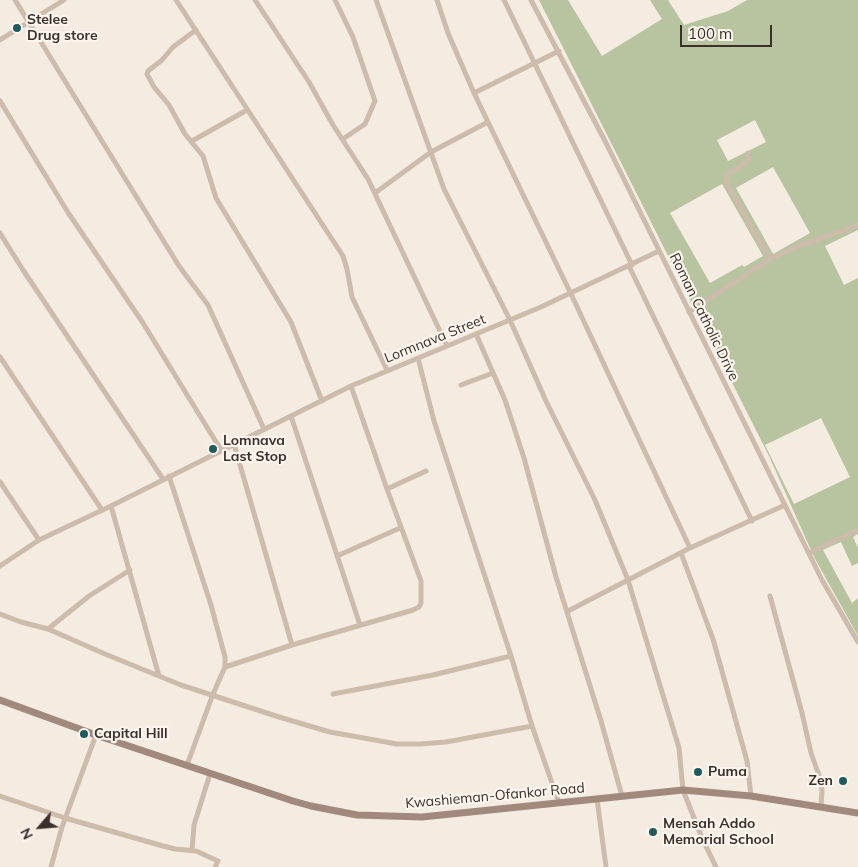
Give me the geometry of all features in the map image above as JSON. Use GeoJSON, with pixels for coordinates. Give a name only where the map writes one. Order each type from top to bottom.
{"type":"FeatureCollection","features":[{"type":"Feature","properties":{"kind":"main road","name":"Kwashieman-Ofankor Road"},"geometry":{"type":"LineString","coordinates":[[0,700],[210,774],[311,806],[357,815],[422,818],[683,790],[751,796],[858,813]]}},
{"type":"Feature","properties":{"kind":"street"},"geometry":{"type":"LineString","coordinates":[[14,0],[179,266],[208,305],[264,429]]}},
{"type":"Feature","properties":{"kind":"street"},"geometry":{"type":"LineString","coordinates":[[0,40],[64,0]]}},
{"type":"Feature","properties":{"kind":"street"},"geometry":{"type":"LineString","coordinates":[[176,0],[343,256],[348,269],[352,298],[387,370]]}},
{"type":"Feature","properties":{"kind":"street"},"geometry":{"type":"LineString","coordinates":[[256,0],[309,82],[375,192],[447,346]]}},
{"type":"Feature","properties":{"kind":"street"},"geometry":{"type":"LineString","coordinates":[[335,0],[353,37],[375,101],[366,124],[342,139]]}},
{"type":"Feature","properties":{"kind":"street"},"geometry":{"type":"LineString","coordinates":[[376,0],[444,189],[510,320],[595,500],[628,580],[678,748],[683,790],[716,867]]}},
{"type":"Feature","properties":{"kind":"street"},"geometry":{"type":"LineString","coordinates":[[437,0],[448,33],[474,93],[690,548]]}},
{"type":"Feature","properties":{"kind":"street"},"geometry":{"type":"LineString","coordinates":[[504,0],[752,521]]}},
{"type":"Feature","properties":{"kind":"street","name":"Roman Catholic Drive"},"geometry":{"type":"LineString","coordinates":[[532,0],[659,251],[808,554],[858,642]]}},
{"type":"Feature","properties":{"kind":"street"},"geometry":{"type":"LineString","coordinates":[[196,30],[173,47],[162,60],[147,72],[154,87],[169,105],[183,131],[199,151],[206,164],[216,198],[291,322],[322,401]]}},
{"type":"Feature","properties":{"kind":"street"},"geometry":{"type":"LineString","coordinates":[[474,93],[559,51]]}},
{"type":"Feature","properties":{"kind":"street"},"geometry":{"type":"LineString","coordinates":[[0,101],[69,214],[143,323],[221,450]]}},
{"type":"Feature","properties":{"kind":"street"},"geometry":{"type":"LineString","coordinates":[[192,141],[247,110]]}},
{"type":"Feature","properties":{"kind":"street"},"geometry":{"type":"LineString","coordinates":[[375,192],[431,152],[488,122]]}},
{"type":"Feature","properties":{"kind":"street"},"geometry":{"type":"LineString","coordinates":[[748,153],[749,160],[727,175],[726,182],[770,259]]}},
{"type":"Feature","properties":{"kind":"street"},"geometry":{"type":"LineString","coordinates":[[689,312],[770,259],[799,246],[858,225]]}},
{"type":"Feature","properties":{"kind":"street"},"geometry":{"type":"LineString","coordinates":[[0,233],[163,479]]}},
{"type":"Feature","properties":{"kind":"street","name":"Lormnava Street"},"geometry":{"type":"LineString","coordinates":[[0,566],[39,540],[352,386],[571,294],[659,251]]}},
{"type":"Feature","properties":{"kind":"street"},"geometry":{"type":"LineString","coordinates":[[476,334],[504,400],[524,458],[622,796]]}},
{"type":"Feature","properties":{"kind":"street"},"geometry":{"type":"LineString","coordinates":[[0,357],[102,510]]}},
{"type":"Feature","properties":{"kind":"street"},"geometry":{"type":"LineString","coordinates":[[418,358],[434,422],[512,656],[532,726],[560,803]]}},
{"type":"Feature","properties":{"kind":"street"},"geometry":{"type":"LineString","coordinates":[[461,385],[493,373]]}},
{"type":"Feature","properties":{"kind":"street"},"geometry":{"type":"LineString","coordinates":[[225,667],[292,645],[413,610],[419,607],[421,603],[421,580],[400,528],[352,386]]}},
{"type":"Feature","properties":{"kind":"street"},"geometry":{"type":"LineString","coordinates":[[291,416],[360,625]]}},
{"type":"Feature","properties":{"kind":"street"},"geometry":{"type":"LineString","coordinates":[[234,444],[292,645]]}},
{"type":"Feature","properties":{"kind":"street"},"geometry":{"type":"LineString","coordinates":[[387,489],[426,472]]}},
{"type":"Feature","properties":{"kind":"street"},"geometry":{"type":"LineString","coordinates":[[169,476],[211,605],[225,657],[225,667],[212,694],[187,765]]}},
{"type":"Feature","properties":{"kind":"street"},"geometry":{"type":"LineString","coordinates":[[0,482],[39,540]]}},
{"type":"Feature","properties":{"kind":"street"},"geometry":{"type":"LineString","coordinates":[[568,612],[690,548],[785,505]]}},
{"type":"Feature","properties":{"kind":"street"},"geometry":{"type":"LineString","coordinates":[[111,506],[159,676]]}},
{"type":"Feature","properties":{"kind":"street"},"geometry":{"type":"LineString","coordinates":[[337,556],[400,528]]}},
{"type":"Feature","properties":{"kind":"street"},"geometry":{"type":"LineString","coordinates":[[808,554],[858,530]]}},
{"type":"Feature","properties":{"kind":"street"},"geometry":{"type":"LineString","coordinates":[[681,553],[713,639],[747,761],[751,796]]}},
{"type":"Feature","properties":{"kind":"street"},"geometry":{"type":"LineString","coordinates":[[48,629],[89,596],[130,570]]}},
{"type":"Feature","properties":{"kind":"street"},"geometry":{"type":"LineString","coordinates":[[770,596],[811,753],[820,778],[822,790],[821,807]]}},
{"type":"Feature","properties":{"kind":"street"},"geometry":{"type":"LineString","coordinates":[[0,614],[20,622],[48,629],[159,676],[279,717],[330,732],[397,744],[446,742],[532,726]]}},
{"type":"Feature","properties":{"kind":"street"},"geometry":{"type":"LineString","coordinates":[[333,694],[433,675],[512,656]]}},
{"type":"Feature","properties":{"kind":"street"},"geometry":{"type":"LineString","coordinates":[[51,867],[65,818],[96,735]]}},
{"type":"Feature","properties":{"kind":"street"},"geometry":{"type":"LineString","coordinates":[[192,850],[194,825],[210,774]]}},
{"type":"Feature","properties":{"kind":"street"},"geometry":{"type":"LineString","coordinates":[[0,796],[65,818],[175,849],[192,850],[218,861],[215,867]]}},
{"type":"Feature","properties":{"kind":"street"},"geometry":{"type":"LineString","coordinates":[[597,799],[606,867]]}},
{"type":"Feature","properties":{"kind":"green space"},"geometry":{"type":"Polygon","coordinates":[[[539,0],[568,0],[602,56],[662,19],[650,0],[668,0],[684,25],[728,11],[747,0],[858,0],[858,230],[825,246],[844,285],[858,278],[858,534],[853,537],[858,548],[858,563],[852,566],[841,542],[823,550],[852,603],[858,598],[858,636],[814,557],[769,456],[539,0]],[[755,120],[717,140],[728,161],[766,142],[755,120]],[[773,167],[736,188],[773,254],[810,233],[773,167]],[[722,184],[670,213],[710,283],[742,265],[744,267],[763,256],[722,184]],[[821,418],[765,445],[794,504],[850,477],[821,418]]]}},
{"type":"Feature","properties":{"kind":"place","name":"Stelee Drug store"},"geometry":{"type":"Point","coordinates":[17,28]}},
{"type":"Feature","properties":{"kind":"place","name":"Lomnava Last Stop"},"geometry":{"type":"Point","coordinates":[213,449]}},
{"type":"Feature","properties":{"kind":"place","name":"Capital Hill"},"geometry":{"type":"Point","coordinates":[84,734]}},
{"type":"Feature","properties":{"kind":"place","name":"Puma"},"geometry":{"type":"Point","coordinates":[698,772]}},
{"type":"Feature","properties":{"kind":"place","name":"Zen"},"geometry":{"type":"Point","coordinates":[843,781]}},
{"type":"Feature","properties":{"kind":"place","name":"Mensah Addo Memorial School"},"geometry":{"type":"Point","coordinates":[653,832]}}]}
